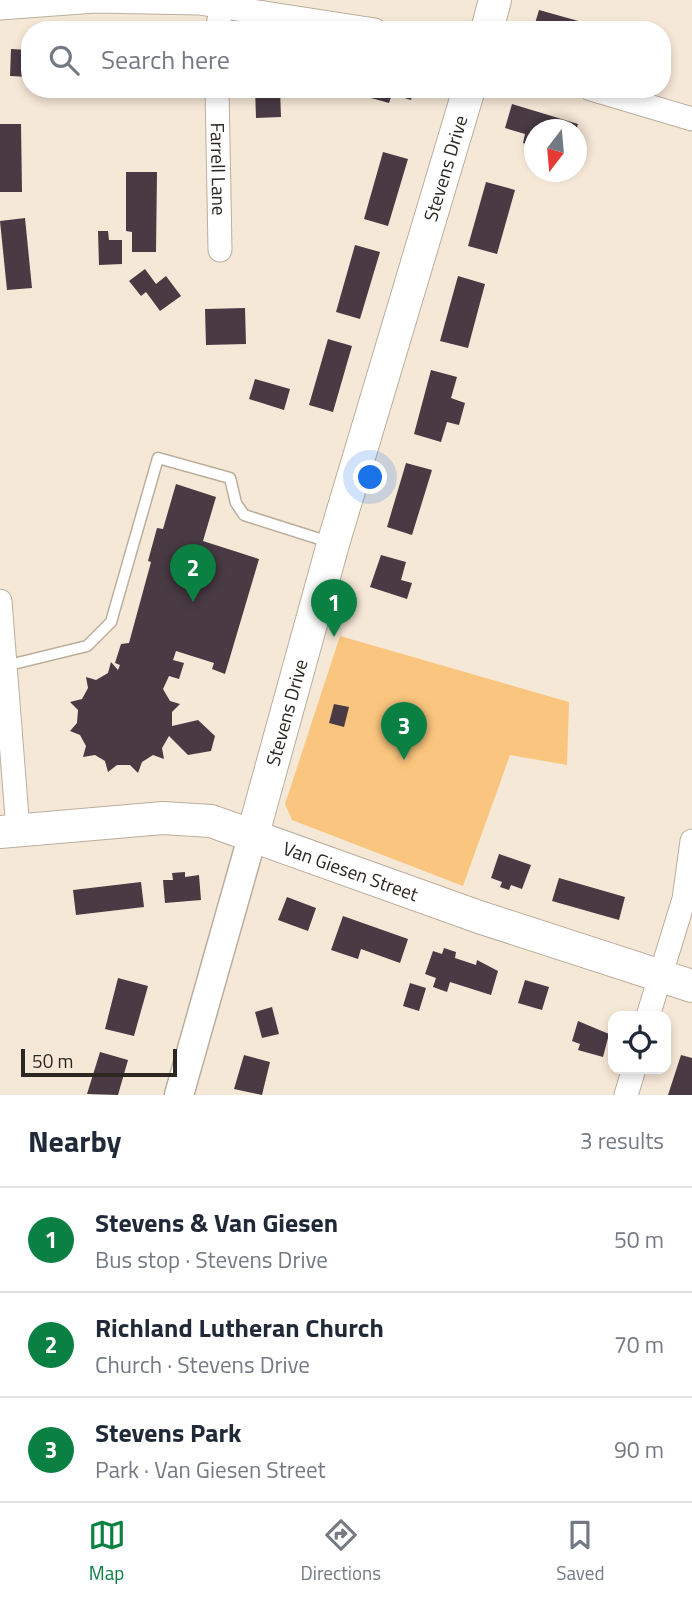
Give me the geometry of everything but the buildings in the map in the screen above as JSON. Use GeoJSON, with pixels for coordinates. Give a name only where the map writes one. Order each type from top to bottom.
{"type":"FeatureCollection","features":[{"type":"Feature","properties":{"kind":"main road"},"geometry":{"type":"LineString","coordinates":[[489,21],[495,0]]}},
{"type":"Feature","properties":{"kind":"main road","name":"Stevens Drive"},"geometry":{"type":"LineString","coordinates":[[253,834],[333,544],[466,98]]}},
{"type":"Feature","properties":{"kind":"main road","name":"Van Giesen Street"},"geometry":{"type":"LineString","coordinates":[[9,831],[180,818],[211,821],[478,917],[692,986]]}},
{"type":"Feature","properties":{"kind":"street"},"geometry":{"type":"LineString","coordinates":[[0,8],[95,1],[222,2],[326,21]]}},
{"type":"Feature","properties":{"kind":"street"},"geometry":{"type":"LineString","coordinates":[[219,21],[222,2]]}},
{"type":"Feature","properties":{"kind":"street","name":"Farrell Lane"},"geometry":{"type":"LineString","coordinates":[[218,98],[220,250]]}},
{"type":"Feature","properties":{"kind":"street"},"geometry":{"type":"LineString","coordinates":[[621,98],[692,119]]}},
{"type":"Feature","properties":{"kind":"street"},"geometry":{"type":"LineString","coordinates":[[0,601],[5,666],[9,831]]}},
{"type":"Feature","properties":{"kind":"street","name":"Stevens Drive"},"geometry":{"type":"LineString","coordinates":[[179,1095],[253,834]]}},
{"type":"Feature","properties":{"kind":"street"},"geometry":{"type":"LineString","coordinates":[[650,1011],[684,899],[692,841]]}},
{"type":"Feature","properties":{"kind":"street"},"geometry":{"type":"LineString","coordinates":[[626,1095],[632,1074]]}},
{"type":"Feature","properties":{"kind":"lane"},"geometry":{"type":"LineString","coordinates":[[5,666],[87,646],[111,622],[158,458],[230,478],[236,503],[244,515],[333,544]]}},
{"type":"Feature","properties":{"kind":"shaded area"},"geometry":{"type":"Polygon","coordinates":[[[340,636],[569,702],[567,765],[510,755],[463,886],[292,820],[285,804],[340,636]]]}},
{"type":"Feature","properties":{"kind":"place","name":"Richland Lutheran Church"},"geometry":{"type":"Point","coordinates":[193,602]}},
{"type":"Feature","properties":{"kind":"place","name":"Stevens & Van Giesen"},"geometry":{"type":"Point","coordinates":[334,637]}},
{"type":"Feature","properties":{"kind":"place","name":"Stevens Park"},"geometry":{"type":"Point","coordinates":[404,760]}}]}
